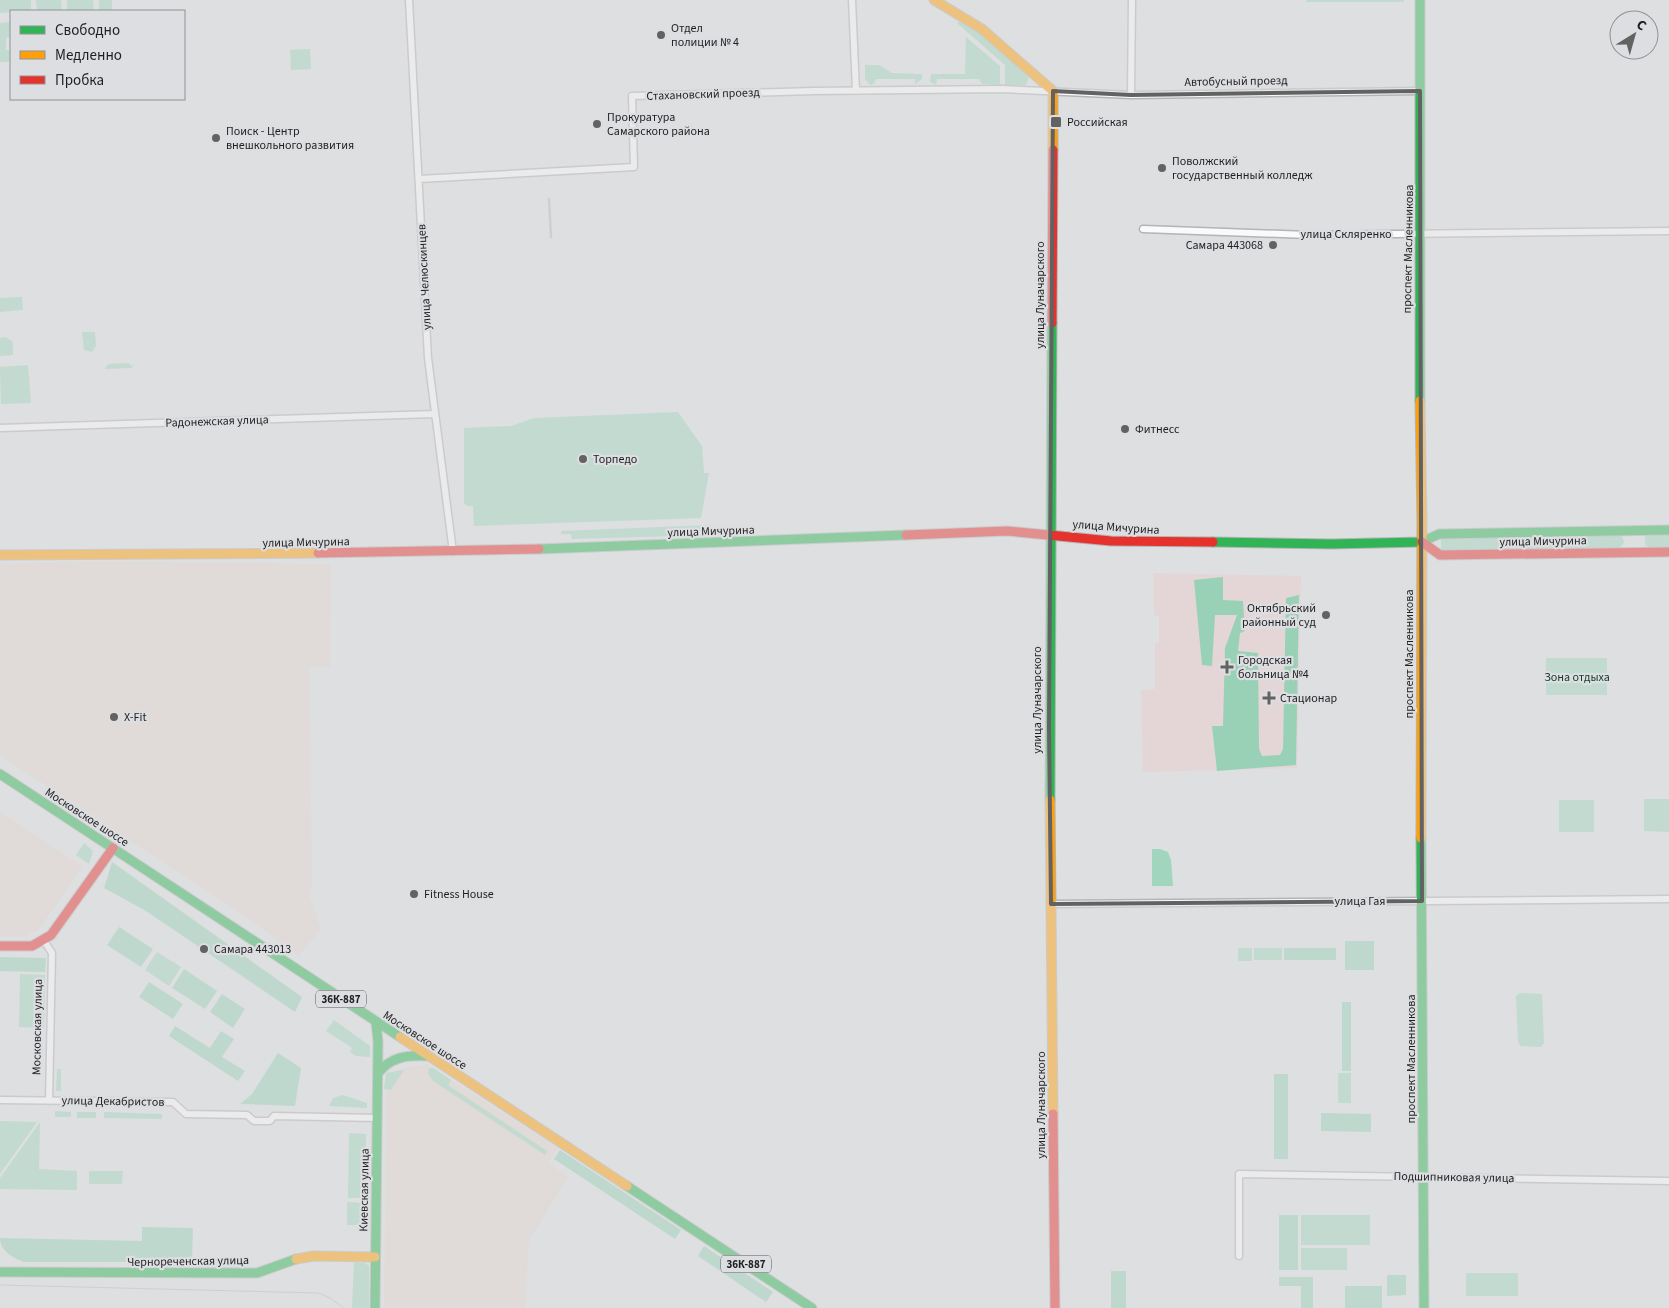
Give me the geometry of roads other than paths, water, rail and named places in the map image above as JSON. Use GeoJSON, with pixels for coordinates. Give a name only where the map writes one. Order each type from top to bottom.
{"type":"FeatureCollection","features":[{"type":"Feature","properties":{"kind":"main road"},"geometry":{"type":"LineString","coordinates":[[934,0],[954,10],[1007,49],[1053,91]]}},
{"type":"Feature","properties":{"kind":"main road","name":"проспект Масленникова"},"geometry":{"type":"LineString","coordinates":[[1420,0],[1424,1308]]}},
{"type":"Feature","properties":{"kind":"main road","name":"улица Луначарского"},"geometry":{"type":"LineString","coordinates":[[1053,91],[1052,535],[1048,727],[1052,904],[1055,1308]]}},
{"type":"Feature","properties":{"kind":"main road","name":"улица Мичурина"},"geometry":{"type":"LineString","coordinates":[[0,555],[453,552],[1008,531],[1149,543],[1341,544],[1422,542],[1439,534],[1669,530]]}},
{"type":"Feature","properties":{"kind":"main road","name":"улица Мичурина"},"geometry":{"type":"LineString","coordinates":[[1422,542],[1440,555],[1669,552]]}},
{"type":"Feature","properties":{"kind":"main road","name":"Московское шоссе"},"geometry":{"type":"LineString","coordinates":[[0,774],[426,1056],[812,1308]]}},
{"type":"Feature","properties":{"kind":"main road"},"geometry":{"type":"LineString","coordinates":[[0,946],[26,947],[44,941],[55,933],[113,848]]}},
{"type":"Feature","properties":{"kind":"main road","name":"Киевская улица"},"geometry":{"type":"LineString","coordinates":[[375,1308],[374,1257],[378,1118],[376,1023]]}},
{"type":"Feature","properties":{"kind":"main road"},"geometry":{"type":"LineString","coordinates":[[378,1073],[388,1061],[396,1057],[406,1055],[426,1056]]}},
{"type":"Feature","properties":{"kind":"main road","name":"Чернореченская улица"},"geometry":{"type":"LineString","coordinates":[[0,1272],[256,1273],[292,1260],[314,1256],[374,1257]]}},
{"type":"Feature","properties":{"kind":"street","name":"улица Челюскинцев"},"geometry":{"type":"LineString","coordinates":[[409,0],[428,358],[453,552]]}},
{"type":"Feature","properties":{"kind":"street"},"geometry":{"type":"LineString","coordinates":[[852,0],[856,90]]}},
{"type":"Feature","properties":{"kind":"street"},"geometry":{"type":"LineString","coordinates":[[1132,0],[1132,95]]}},
{"type":"Feature","properties":{"kind":"street","name":"Стахановский проезд"},"geometry":{"type":"LineString","coordinates":[[419,179],[634,168],[632,96],[856,90],[1002,90]]}},
{"type":"Feature","properties":{"kind":"street","name":"Автобусный проезд"},"geometry":{"type":"LineString","coordinates":[[1002,90],[1132,95],[1420,91]]}},
{"type":"Feature","properties":{"kind":"street","name":"улица Скляренко"},"geometry":{"type":"LineString","coordinates":[[1144,228],[1308,234],[1669,231]]}},
{"type":"Feature","properties":{"kind":"street","name":"Радонежская улица"},"geometry":{"type":"LineString","coordinates":[[0,428],[434,414]]}},
{"type":"Feature","properties":{"kind":"street","name":"улица Гая"},"geometry":{"type":"LineString","coordinates":[[1052,904],[1669,899]]}},
{"type":"Feature","properties":{"kind":"street","name":"Московская улица"},"geometry":{"type":"LineString","coordinates":[[44,941],[52,953],[49,1101]]}},
{"type":"Feature","properties":{"kind":"street"},"geometry":{"type":"LineString","coordinates":[[0,1100],[49,1101]]}},
{"type":"Feature","properties":{"kind":"street","name":"улица Декабристов"},"geometry":{"type":"LineString","coordinates":[[49,1101],[173,1102],[186,1114],[247,1115],[254,1121],[270,1121],[274,1116],[378,1118]]}},
{"type":"Feature","properties":{"kind":"street","name":"Подшипниковая улица"},"geometry":{"type":"LineString","coordinates":[[1239,1256],[1239,1174],[1669,1181]]}},
{"type":"Feature","properties":{"kind":"tram line"},"geometry":{"type":"LineString","coordinates":[[0,1285],[318,1293],[330,1298],[344,1308]]}},
{"type":"Feature","properties":{"kind":"railway"},"geometry":{"type":"LineString","coordinates":[[549,199],[551,237]]}},
{"type":"Feature","properties":{"kind":"place","name":"Отдел полиции № 4"},"geometry":{"type":"Point","coordinates":[661,35]}},
{"type":"Feature","properties":{"kind":"place","name":"Российская"},"geometry":{"type":"Point","coordinates":[1056,122]}},
{"type":"Feature","properties":{"kind":"place","name":"Прокуратура Самарского района"},"geometry":{"type":"Point","coordinates":[597,124]}},
{"type":"Feature","properties":{"kind":"place","name":"Поиск - Центр внешкольного развития"},"geometry":{"type":"Point","coordinates":[216,138]}},
{"type":"Feature","properties":{"kind":"place","name":"Поволжский государственный колледж"},"geometry":{"type":"Point","coordinates":[1162,168]}},
{"type":"Feature","properties":{"kind":"place","name":"Самара 443068"},"geometry":{"type":"Point","coordinates":[1273,245]}},
{"type":"Feature","properties":{"kind":"place","name":"Фитнесс"},"geometry":{"type":"Point","coordinates":[1125,429]}},
{"type":"Feature","properties":{"kind":"place","name":"Торпедо"},"geometry":{"type":"Point","coordinates":[583,459]}},
{"type":"Feature","properties":{"kind":"place","name":"Октябрьский районный суд"},"geometry":{"type":"Point","coordinates":[1326,615]}},
{"type":"Feature","properties":{"kind":"place","name":"Городская больница №4"},"geometry":{"type":"Point","coordinates":[1227,667]}},
{"type":"Feature","properties":{"kind":"place","name":"Стационар"},"geometry":{"type":"Point","coordinates":[1269,698]}},
{"type":"Feature","properties":{"kind":"place","name":"X-Fit"},"geometry":{"type":"Point","coordinates":[114,717]}},
{"type":"Feature","properties":{"kind":"place","name":"Fitness House"},"geometry":{"type":"Point","coordinates":[414,894]}},
{"type":"Feature","properties":{"kind":"place","name":"Самара 443013"},"geometry":{"type":"Point","coordinates":[204,949]}},
{"type":"Feature","properties":{"kind":"park label","name":"Зона отдыха"},"geometry":{"type":"Point","coordinates":[1577,677]}}]}
